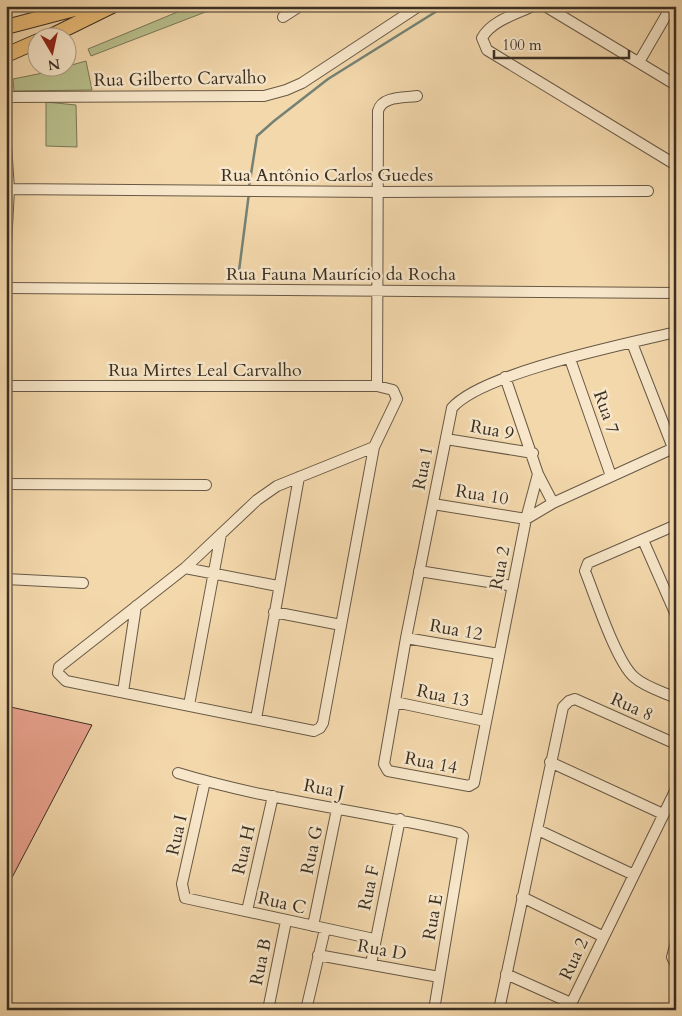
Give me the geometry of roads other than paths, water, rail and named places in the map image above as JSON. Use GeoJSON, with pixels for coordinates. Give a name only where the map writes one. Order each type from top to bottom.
{"type":"FeatureCollection","features":[{"type":"Feature","properties":{"kind":"highway"},"geometry":{"type":"LineString","coordinates":[[6,27],[86,6]]}},
{"type":"Feature","properties":{"kind":"highway"},"geometry":{"type":"LineString","coordinates":[[67,28],[112,6]]}},
{"type":"Feature","properties":{"kind":"highway"},"geometry":{"type":"LineString","coordinates":[[6,55],[28,45]]}},
{"type":"Feature","properties":{"kind":"street"},"geometry":{"type":"LineString","coordinates":[[284,17],[300,6]]}},
{"type":"Feature","properties":{"kind":"street","name":"Rua Gilberto Carvalho"},"geometry":{"type":"LineString","coordinates":[[6,97],[264,96],[302,83],[419,6]]}},
{"type":"Feature","properties":{"kind":"street"},"geometry":{"type":"LineString","coordinates":[[532,6],[485,32],[482,38],[487,50],[676,165]]}},
{"type":"Feature","properties":{"kind":"street"},"geometry":{"type":"LineString","coordinates":[[545,6],[676,85]]}},
{"type":"Feature","properties":{"kind":"street"},"geometry":{"type":"LineString","coordinates":[[639,62],[672,8]]}},
{"type":"Feature","properties":{"kind":"street"},"geometry":{"type":"LineString","coordinates":[[377,386],[376,290],[379,106],[388,100],[417,96]]}},
{"type":"Feature","properties":{"kind":"street"},"geometry":{"type":"LineString","coordinates":[[6,145],[6,246]]}},
{"type":"Feature","properties":{"kind":"street","name":"Rua Antônio Carlos Guedes"},"geometry":{"type":"LineString","coordinates":[[7,189],[378,192],[648,191]]}},
{"type":"Feature","properties":{"kind":"street","name":"Rua Fauna Maurício da Rocha"},"geometry":{"type":"LineString","coordinates":[[6,288],[676,293]]}},
{"type":"Feature","properties":{"kind":"street","name":"Rua 1"},"geometry":{"type":"LineString","coordinates":[[385,768],[406,638],[452,408],[459,400],[505,377],[676,332]]}},
{"type":"Feature","properties":{"kind":"street"},"geometry":{"type":"LineString","coordinates":[[526,519],[553,503],[674,447],[632,343]]}},
{"type":"Feature","properties":{"kind":"street","name":"Rua 7"},"geometry":{"type":"LineString","coordinates":[[570,359],[611,476]]}},
{"type":"Feature","properties":{"kind":"street"},"geometry":{"type":"LineString","coordinates":[[505,377],[533,454],[538,474],[553,503]]}},
{"type":"Feature","properties":{"kind":"street","name":"Rua Mirtes Leal Carvalho"},"geometry":{"type":"LineString","coordinates":[[6,386],[377,386],[393,390],[398,399],[374,447]]}},
{"type":"Feature","properties":{"kind":"street","name":"Rua 9"},"geometry":{"type":"LineString","coordinates":[[446,439],[533,454]]}},
{"type":"Feature","properties":{"kind":"street"},"geometry":{"type":"LineString","coordinates":[[374,447],[340,625],[324,723],[320,728],[314,731],[66,681],[58,673],[59,667],[185,568],[256,500],[277,486],[374,447]]}},
{"type":"Feature","properties":{"kind":"street"},"geometry":{"type":"LineString","coordinates":[[526,519],[538,474]]}},
{"type":"Feature","properties":{"kind":"street"},"geometry":{"type":"LineString","coordinates":[[256,719],[278,586],[299,477]]}},
{"type":"Feature","properties":{"kind":"street"},"geometry":{"type":"LineString","coordinates":[[6,484],[206,485]]}},
{"type":"Feature","properties":{"kind":"street","name":"Rua 10"},"geometry":{"type":"LineString","coordinates":[[433,504],[526,519]]}},
{"type":"Feature","properties":{"kind":"street","name":"Rua 2"},"geometry":{"type":"LineString","coordinates":[[472,786],[526,519]]}},
{"type":"Feature","properties":{"kind":"street"},"geometry":{"type":"LineString","coordinates":[[676,525],[588,564],[585,571],[606,625],[628,670],[636,679],[676,698]]}},
{"type":"Feature","properties":{"kind":"street"},"geometry":{"type":"LineString","coordinates":[[189,705],[212,573],[221,533]]}},
{"type":"Feature","properties":{"kind":"street"},"geometry":{"type":"LineString","coordinates":[[643,540],[676,614]]}},
{"type":"Feature","properties":{"kind":"street"},"geometry":{"type":"LineString","coordinates":[[185,568],[278,586]]}},
{"type":"Feature","properties":{"kind":"street"},"geometry":{"type":"LineString","coordinates":[[419,571],[513,586]]}},
{"type":"Feature","properties":{"kind":"street"},"geometry":{"type":"LineString","coordinates":[[6,579],[83,582]]}},
{"type":"Feature","properties":{"kind":"street"},"geometry":{"type":"LineString","coordinates":[[123,692],[136,606]]}},
{"type":"Feature","properties":{"kind":"street"},"geometry":{"type":"LineString","coordinates":[[274,612],[340,625]]}},
{"type":"Feature","properties":{"kind":"street","name":"Rua 12"},"geometry":{"type":"LineString","coordinates":[[406,638],[500,654]]}},
{"type":"Feature","properties":{"kind":"street","name":"Rua 8"},"geometry":{"type":"LineString","coordinates":[[550,762],[563,707],[569,700],[576,698],[676,744]]}},
{"type":"Feature","properties":{"kind":"street","name":"Rua 13"},"geometry":{"type":"LineString","coordinates":[[395,702],[485,721]]}},
{"type":"Feature","properties":{"kind":"street"},"geometry":{"type":"LineString","coordinates":[[499,1010],[538,830],[550,762],[664,814]]}},
{"type":"Feature","properties":{"kind":"street","name":"Rua 14"},"geometry":{"type":"LineString","coordinates":[[385,768],[388,771],[472,786]]}},
{"type":"Feature","properties":{"kind":"street","name":"Rua J"},"geometry":{"type":"LineString","coordinates":[[178,773],[273,796],[400,819],[459,833],[463,836]]}},
{"type":"Feature","properties":{"kind":"street","name":"Rua I"},"geometry":{"type":"LineString","coordinates":[[183,895],[182,884],[205,781]]}},
{"type":"Feature","properties":{"kind":"street","name":"Rua 2"},"geometry":{"type":"LineString","coordinates":[[570,1006],[602,936],[676,789]]}},
{"type":"Feature","properties":{"kind":"street","name":"Rua H"},"geometry":{"type":"LineString","coordinates":[[246,911],[273,796]]}},
{"type":"Feature","properties":{"kind":"street","name":"Rua G"},"geometry":{"type":"LineString","coordinates":[[313,926],[337,809]]}},
{"type":"Feature","properties":{"kind":"street","name":"Rua F"},"geometry":{"type":"LineString","coordinates":[[371,964],[374,939],[400,819]]}},
{"type":"Feature","properties":{"kind":"street"},"geometry":{"type":"LineString","coordinates":[[538,830],[634,875]]}},
{"type":"Feature","properties":{"kind":"street","name":"Rua E"},"geometry":{"type":"LineString","coordinates":[[435,1004],[463,836]]}},
{"type":"Feature","properties":{"kind":"street","name":"Rua C"},"geometry":{"type":"LineString","coordinates":[[183,895],[189,900],[374,939]]}},
{"type":"Feature","properties":{"kind":"street"},"geometry":{"type":"LineString","coordinates":[[522,897],[602,936]]}},
{"type":"Feature","properties":{"kind":"street","name":"Rua B"},"geometry":{"type":"LineString","coordinates":[[268,1010],[286,921]]}},
{"type":"Feature","properties":{"kind":"street"},"geometry":{"type":"LineString","coordinates":[[306,1010],[325,929]]}},
{"type":"Feature","properties":{"kind":"street"},"geometry":{"type":"LineString","coordinates":[[676,942],[672,957],[676,964]]}},
{"type":"Feature","properties":{"kind":"street","name":"Rua D"},"geometry":{"type":"LineString","coordinates":[[318,955],[439,977]]}},
{"type":"Feature","properties":{"kind":"street"},"geometry":{"type":"LineString","coordinates":[[506,974],[570,1006]]}},
{"type":"Feature","properties":{"kind":"waterway"},"geometry":{"type":"LineString","coordinates":[[249,187],[257,136],[328,79],[445,6]]}},
{"type":"Feature","properties":{"kind":"waterway"},"geometry":{"type":"LineString","coordinates":[[239,271],[249,193]]}}]}
